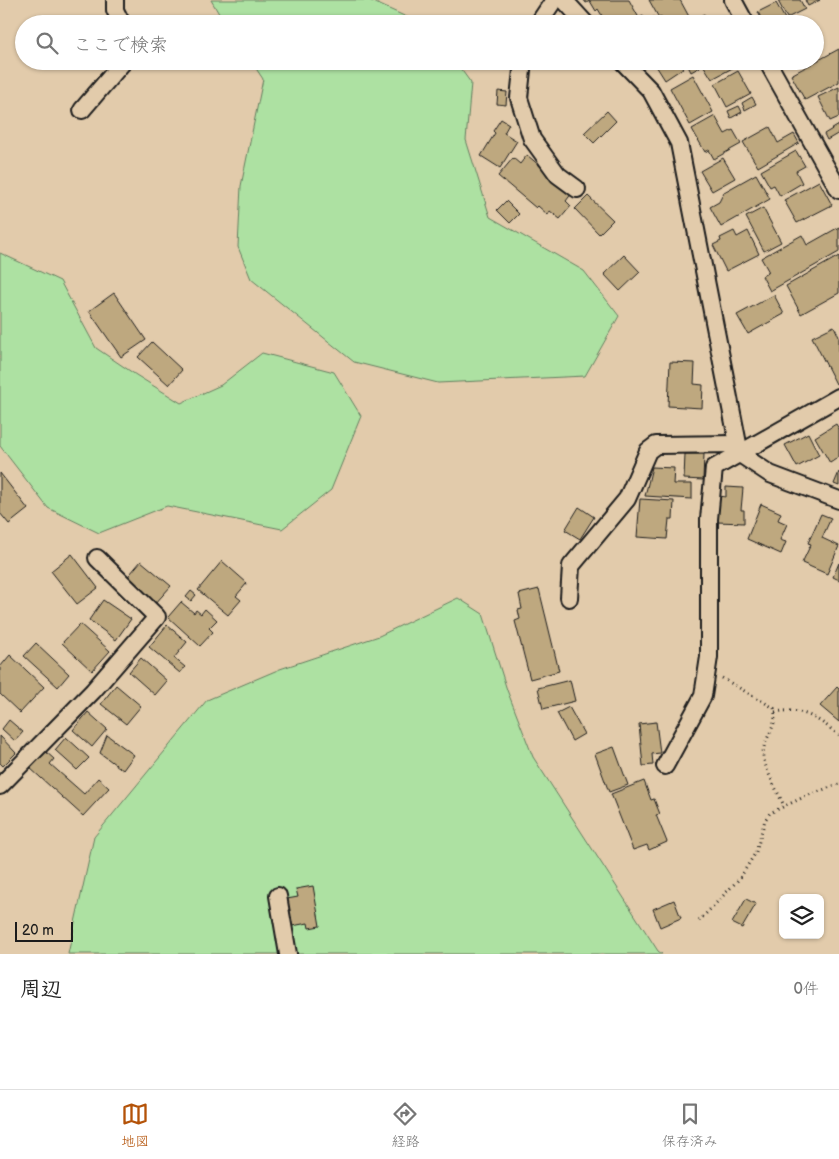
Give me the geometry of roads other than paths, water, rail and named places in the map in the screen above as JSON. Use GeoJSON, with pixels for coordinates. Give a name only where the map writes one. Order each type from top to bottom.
{"type":"FeatureCollection","features":[{"type":"Feature","properties":{"kind":"street"},"geometry":{"type":"LineString","coordinates":[[115,0],[115,10],[118,15]]}},
{"type":"Feature","properties":{"kind":"street"},"geometry":{"type":"LineString","coordinates":[[544,15],[554,0]]}},
{"type":"Feature","properties":{"kind":"street"},"geometry":{"type":"LineString","coordinates":[[564,0],[578,15]]}},
{"type":"Feature","properties":{"kind":"street"},"geometry":{"type":"LineString","coordinates":[[733,0],[741,15]]}},
{"type":"Feature","properties":{"kind":"street"},"geometry":{"type":"LineString","coordinates":[[82,110],[116,70]]}},
{"type":"Feature","properties":{"kind":"street"},"geometry":{"type":"LineString","coordinates":[[521,70],[519,98],[532,138],[558,175],[577,189]]}},
{"type":"Feature","properties":{"kind":"street"},"geometry":{"type":"LineString","coordinates":[[631,70],[651,91],[679,143],[739,449]]}},
{"type":"Feature","properties":{"kind":"street"},"geometry":{"type":"LineString","coordinates":[[772,70],[839,190]]}},
{"type":"Feature","properties":{"kind":"street"},"geometry":{"type":"LineString","coordinates":[[665,766],[703,696],[707,670],[709,519],[714,468],[739,449],[839,397]]}},
{"type":"Feature","properties":{"kind":"street"},"geometry":{"type":"LineString","coordinates":[[569,598],[571,566],[627,499],[648,451],[656,445],[739,449],[770,474],[839,500]]}},
{"type":"Feature","properties":{"kind":"street"},"geometry":{"type":"LineString","coordinates":[[0,786],[93,691],[157,617],[97,558]]}},
{"type":"Feature","properties":{"kind":"street"},"geometry":{"type":"LineString","coordinates":[[278,896],[288,954]]}}]}
